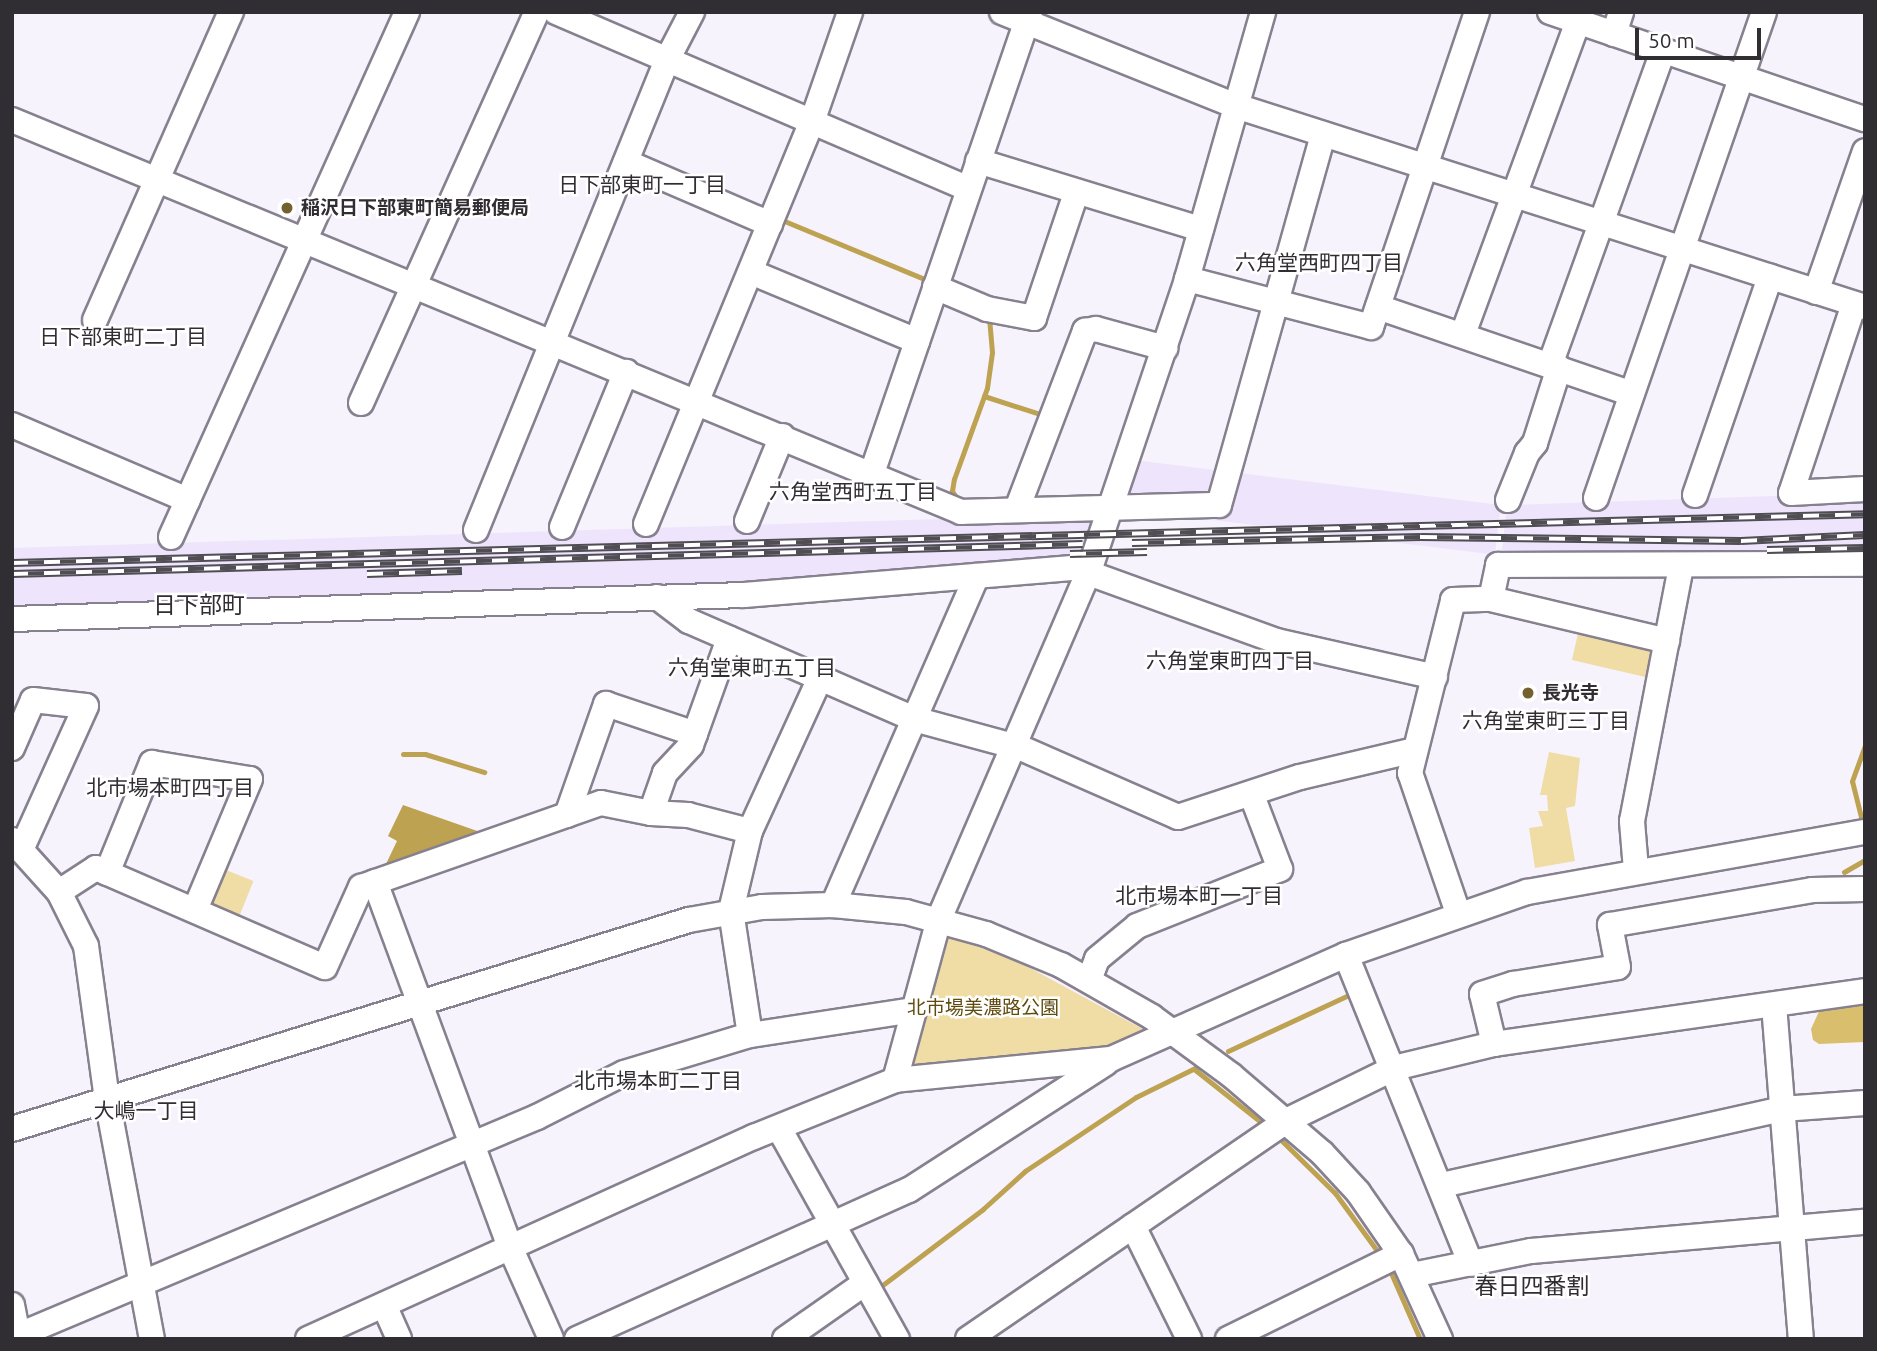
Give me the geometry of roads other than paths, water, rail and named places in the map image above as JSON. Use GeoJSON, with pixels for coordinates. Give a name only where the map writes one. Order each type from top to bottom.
{"type":"FeatureCollection","features":[{"type":"Feature","properties":{"kind":"street"},"geometry":{"type":"LineString","coordinates":[[95,320],[231,12]]}},
{"type":"Feature","properties":{"kind":"street"},"geometry":{"type":"LineString","coordinates":[[171,537],[407,12]]}},
{"type":"Feature","properties":{"kind":"street"},"geometry":{"type":"LineString","coordinates":[[361,403],[416,286],[537,12]]}},
{"type":"Feature","properties":{"kind":"street"},"geometry":{"type":"LineString","coordinates":[[556,12],[968,189]]}},
{"type":"Feature","properties":{"kind":"street"},"geometry":{"type":"LineString","coordinates":[[476,530],[667,60],[692,12]]}},
{"type":"Feature","properties":{"kind":"street"},"geometry":{"type":"LineString","coordinates":[[646,524],[771,225],[812,122],[850,12]]}},
{"type":"Feature","properties":{"kind":"street"},"geometry":{"type":"LineString","coordinates":[[1002,12],[1028,17],[1236,106],[1860,305],[1791,492],[1865,489]]}},
{"type":"Feature","properties":{"kind":"street"},"geometry":{"type":"LineString","coordinates":[[895,1080],[939,919],[1089,571],[1107,508],[1187,279],[1263,12]]}},
{"type":"Feature","properties":{"kind":"street"},"geometry":{"type":"LineString","coordinates":[[1187,279],[1371,327],[1477,12]]}},
{"type":"Feature","properties":{"kind":"street"},"geometry":{"type":"LineString","coordinates":[[1549,12],[1578,22],[1617,23],[1663,51],[1865,119]]}},
{"type":"Feature","properties":{"kind":"street"},"geometry":{"type":"LineString","coordinates":[[1596,498],[1764,12]]}},
{"type":"Feature","properties":{"kind":"street"},"geometry":{"type":"LineString","coordinates":[[872,473],[1028,17]]}},
{"type":"Feature","properties":{"kind":"street"},"geometry":{"type":"LineString","coordinates":[[1463,334],[1578,22]]}},
{"type":"Feature","properties":{"kind":"street"},"geometry":{"type":"LineString","coordinates":[[1508,500],[1527,453],[1535,443],[1555,367],[1601,223],[1663,51]]}},
{"type":"Feature","properties":{"kind":"street"},"geometry":{"type":"LineString","coordinates":[[12,120],[961,512],[1219,505],[1323,134]]}},
{"type":"Feature","properties":{"kind":"street"},"geometry":{"type":"LineString","coordinates":[[1816,292],[1865,151]]}},
{"type":"Feature","properties":{"kind":"street"},"geometry":{"type":"LineString","coordinates":[[626,162],[771,225]]}},
{"type":"Feature","properties":{"kind":"street"},"geometry":{"type":"LineString","coordinates":[[978,162],[1201,229]]}},
{"type":"Feature","properties":{"kind":"street"},"geometry":{"type":"LineString","coordinates":[[935,288],[987,309],[1034,318],[1076,193]]}},
{"type":"Feature","properties":{"kind":"street"},"geometry":{"type":"LineString","coordinates":[[751,272],[917,341]]}},
{"type":"Feature","properties":{"kind":"street"},"geometry":{"type":"LineString","coordinates":[[1695,495],[1770,277]]}},
{"type":"Feature","properties":{"kind":"street"},"geometry":{"type":"LineString","coordinates":[[1378,307],[1632,394]]}},
{"type":"Feature","properties":{"kind":"street"},"geometry":{"type":"LineString","coordinates":[[1017,509],[1085,331],[1096,329],[1165,348]]}},
{"type":"Feature","properties":{"kind":"street"},"geometry":{"type":"LineString","coordinates":[[562,527],[625,372]]}},
{"type":"Feature","properties":{"kind":"street"},"geometry":{"type":"LineString","coordinates":[[12,425],[188,500]]}},
{"type":"Feature","properties":{"kind":"street"},"geometry":{"type":"LineString","coordinates":[[747,522],[782,436]]}},
{"type":"Feature","properties":{"kind":"street"},"geometry":{"type":"LineString","coordinates":[[1491,598],[1498,565],[1865,564]]}},
{"type":"Feature","properties":{"kind":"street"},"geometry":{"type":"LineString","coordinates":[[1636,870],[1632,821],[1681,566]]}},
{"type":"Feature","properties":{"kind":"street"},"geometry":{"type":"LineString","coordinates":[[12,619],[744,595],[1075,568],[1277,641],[1435,677]]}},
{"type":"Feature","properties":{"kind":"street"},"geometry":{"type":"LineString","coordinates":[[832,905],[977,576]]}},
{"type":"Feature","properties":{"kind":"street"},"geometry":{"type":"LineString","coordinates":[[657,597],[689,621],[914,719],[1013,746],[1178,817],[1300,777],[1415,750]]}},
{"type":"Feature","properties":{"kind":"street"},"geometry":{"type":"LineString","coordinates":[[1458,914],[1410,773],[1453,600],[1491,598],[1667,641]]}},
{"type":"Feature","properties":{"kind":"street"},"geometry":{"type":"LineString","coordinates":[[651,813],[665,773],[691,745],[729,639]]}},
{"type":"Feature","properties":{"kind":"street"},"geometry":{"type":"LineString","coordinates":[[750,1035],[731,911],[750,831],[820,678]]}},
{"type":"Feature","properties":{"kind":"street"},"geometry":{"type":"LineString","coordinates":[[12,748],[33,701],[86,706],[17,844],[59,892],[86,946],[107,1099],[139,1286],[152,1339]]}},
{"type":"Feature","properties":{"kind":"street"},"geometry":{"type":"LineString","coordinates":[[567,815],[606,704],[695,734]]}},
{"type":"Feature","properties":{"kind":"street"},"geometry":{"type":"LineString","coordinates":[[107,873],[152,763],[250,779],[195,910]]}},
{"type":"Feature","properties":{"kind":"street"},"geometry":{"type":"LineString","coordinates":[[1089,980],[1097,959],[1137,926],[1280,869],[1251,793]]}},
{"type":"Feature","properties":{"kind":"street"},"geometry":{"type":"LineString","coordinates":[[59,892],[96,868],[325,967],[361,887],[601,803],[651,813],[688,815],[750,831]]}},
{"type":"Feature","properties":{"kind":"street"},"geometry":{"type":"LineString","coordinates":[[577,1339],[909,1190],[1111,1059],[1176,1033],[1346,955],[1527,892],[1636,870],[1865,832]]}},
{"type":"Feature","properties":{"kind":"street"},"geometry":{"type":"LineString","coordinates":[[375,882],[511,1249],[551,1339]]}},
{"type":"Feature","properties":{"kind":"street"},"geometry":{"type":"LineString","coordinates":[[1494,1044],[1482,994],[1513,984],[1618,967],[1610,925],[1812,890],[1865,888]]}},
{"type":"Feature","properties":{"kind":"street"},"geometry":{"type":"LineString","coordinates":[[12,1129],[731,911],[832,905],[939,919],[1028,951],[1089,980],[1176,1033],[1286,1121],[1358,1192],[1407,1265],[1440,1339]]}},
{"type":"Feature","properties":{"kind":"street"},"geometry":{"type":"LineString","coordinates":[[1346,955],[1442,1185],[1471,1264]]}},
{"type":"Feature","properties":{"kind":"street"},"geometry":{"type":"LineString","coordinates":[[968,1339],[1286,1121],[1394,1068],[1494,1044],[1865,991]]}},
{"type":"Feature","properties":{"kind":"street"},"geometry":{"type":"LineString","coordinates":[[1774,1005],[1801,1339]]}},
{"type":"Feature","properties":{"kind":"street"},"geometry":{"type":"LineString","coordinates":[[12,1306],[15,1337],[470,1142],[537,1117],[624,1073],[750,1035],[914,1010]]}},
{"type":"Feature","properties":{"kind":"street"},"geometry":{"type":"LineString","coordinates":[[308,1339],[754,1138],[780,1130],[895,1080],[1111,1059]]}},
{"type":"Feature","properties":{"kind":"street"},"geometry":{"type":"LineString","coordinates":[[1043,1066],[1051,1098]]}},
{"type":"Feature","properties":{"kind":"street"},"geometry":{"type":"LineString","coordinates":[[1442,1185],[1782,1109],[1865,1103]]}},
{"type":"Feature","properties":{"kind":"street"},"geometry":{"type":"LineString","coordinates":[[780,1130],[829,1224],[897,1339]]}},
{"type":"Feature","properties":{"kind":"street"},"geometry":{"type":"LineString","coordinates":[[1228,1339],[1407,1265],[1471,1264],[1531,1251],[1865,1222]]}},
{"type":"Feature","properties":{"kind":"street"},"geometry":{"type":"LineString","coordinates":[[1133,1226],[1189,1339]]}},
{"type":"Feature","properties":{"kind":"street"},"geometry":{"type":"LineString","coordinates":[[785,1339],[869,1290]]}},
{"type":"Feature","properties":{"kind":"street"},"geometry":{"type":"LineString","coordinates":[[384,1305],[399,1339]]}},
{"type":"Feature","properties":{"kind":"waterway"},"geometry":{"type":"LineString","coordinates":[[782,220],[929,281]]}},
{"type":"Feature","properties":{"kind":"waterway"},"geometry":{"type":"LineString","coordinates":[[958,500],[952,491],[954,479],[987,388],[992,352],[989,315]]}},
{"type":"Feature","properties":{"kind":"waterway"},"geometry":{"type":"LineString","coordinates":[[984,396],[1046,416]]}},
{"type":"Feature","properties":{"kind":"waterway"},"geometry":{"type":"LineString","coordinates":[[1863,825],[1852,781],[1865,745]]}},
{"type":"Feature","properties":{"kind":"waterway"},"geometry":{"type":"LineString","coordinates":[[403,754],[425,754],[484,772]]}},
{"type":"Feature","properties":{"kind":"waterway"},"geometry":{"type":"LineString","coordinates":[[1844,872],[1865,860]]}},
{"type":"Feature","properties":{"kind":"waterway"},"geometry":{"type":"LineString","coordinates":[[1228,1051],[1351,994]]}},
{"type":"Feature","properties":{"kind":"waterway"},"geometry":{"type":"LineString","coordinates":[[876,1290],[983,1209],[1025,1171],[1136,1097],[1197,1067]]}},
{"type":"Feature","properties":{"kind":"waterway"},"geometry":{"type":"LineString","coordinates":[[1194,1069],[1262,1123]]}},
{"type":"Feature","properties":{"kind":"waterway"},"geometry":{"type":"LineString","coordinates":[[1280,1139],[1335,1193],[1378,1252]]}},
{"type":"Feature","properties":{"kind":"waterway"},"geometry":{"type":"LineString","coordinates":[[1391,1273],[1420,1339]]}},
{"type":"Feature","properties":{"kind":"railway"},"geometry":{"type":"LineString","coordinates":[[12,563],[1865,514]]}},
{"type":"Feature","properties":{"kind":"railway"},"geometry":{"type":"LineString","coordinates":[[1132,543],[1421,537],[1741,541],[1865,535]]}},
{"type":"Feature","properties":{"kind":"railway"},"geometry":{"type":"LineString","coordinates":[[12,574],[1083,544]]}},
{"type":"Feature","properties":{"kind":"railway"},"geometry":{"type":"LineString","coordinates":[[1767,550],[1865,548]]}},
{"type":"Feature","properties":{"kind":"railway"},"geometry":{"type":"LineString","coordinates":[[1070,554],[1147,552]]}},
{"type":"Feature","properties":{"kind":"railway"},"geometry":{"type":"LineString","coordinates":[[367,574],[462,571]]}},
{"type":"Feature","properties":{"kind":"place","name":"稲沢日下部東町簡易郵便局"},"geometry":{"type":"Point","coordinates":[287,208]}},
{"type":"Feature","properties":{"kind":"place","name":"長光寺"},"geometry":{"type":"Point","coordinates":[1528,693]}},
{"type":"Feature","properties":{"kind":"district","name":"日下部東町一丁目"},"geometry":{"type":"Point","coordinates":[642,184]}},
{"type":"Feature","properties":{"kind":"district","name":"六角堂西町四丁目"},"geometry":{"type":"Point","coordinates":[1319,262]}},
{"type":"Feature","properties":{"kind":"district","name":"日下部東町二丁目"},"geometry":{"type":"Point","coordinates":[123,336]}},
{"type":"Feature","properties":{"kind":"district","name":"六角堂西町五丁目"},"geometry":{"type":"Point","coordinates":[853,491]}},
{"type":"Feature","properties":{"kind":"district","name":"日下部町"},"geometry":{"type":"Point","coordinates":[199,605]}},
{"type":"Feature","properties":{"kind":"district","name":"六角堂東町四丁目"},"geometry":{"type":"Point","coordinates":[1230,660]}},
{"type":"Feature","properties":{"kind":"district","name":"六角堂東町五丁目"},"geometry":{"type":"Point","coordinates":[752,667]}},
{"type":"Feature","properties":{"kind":"district","name":"六角堂東町三丁目"},"geometry":{"type":"Point","coordinates":[1546,720]}},
{"type":"Feature","properties":{"kind":"district","name":"北市場本町四丁目"},"geometry":{"type":"Point","coordinates":[170,787]}},
{"type":"Feature","properties":{"kind":"district","name":"北市場本町一丁目"},"geometry":{"type":"Point","coordinates":[1199,895]}},
{"type":"Feature","properties":{"kind":"district","name":"北市場本町二丁目"},"geometry":{"type":"Point","coordinates":[658,1080]}},
{"type":"Feature","properties":{"kind":"district","name":"大嶋一丁目"},"geometry":{"type":"Point","coordinates":[146,1110]}},
{"type":"Feature","properties":{"kind":"district","name":"春日四番割"},"geometry":{"type":"Point","coordinates":[1532,1286]}},
{"type":"Feature","properties":{"kind":"park label","name":"北市場美濃路公園"},"geometry":{"type":"Point","coordinates":[983,1008]}}]}
